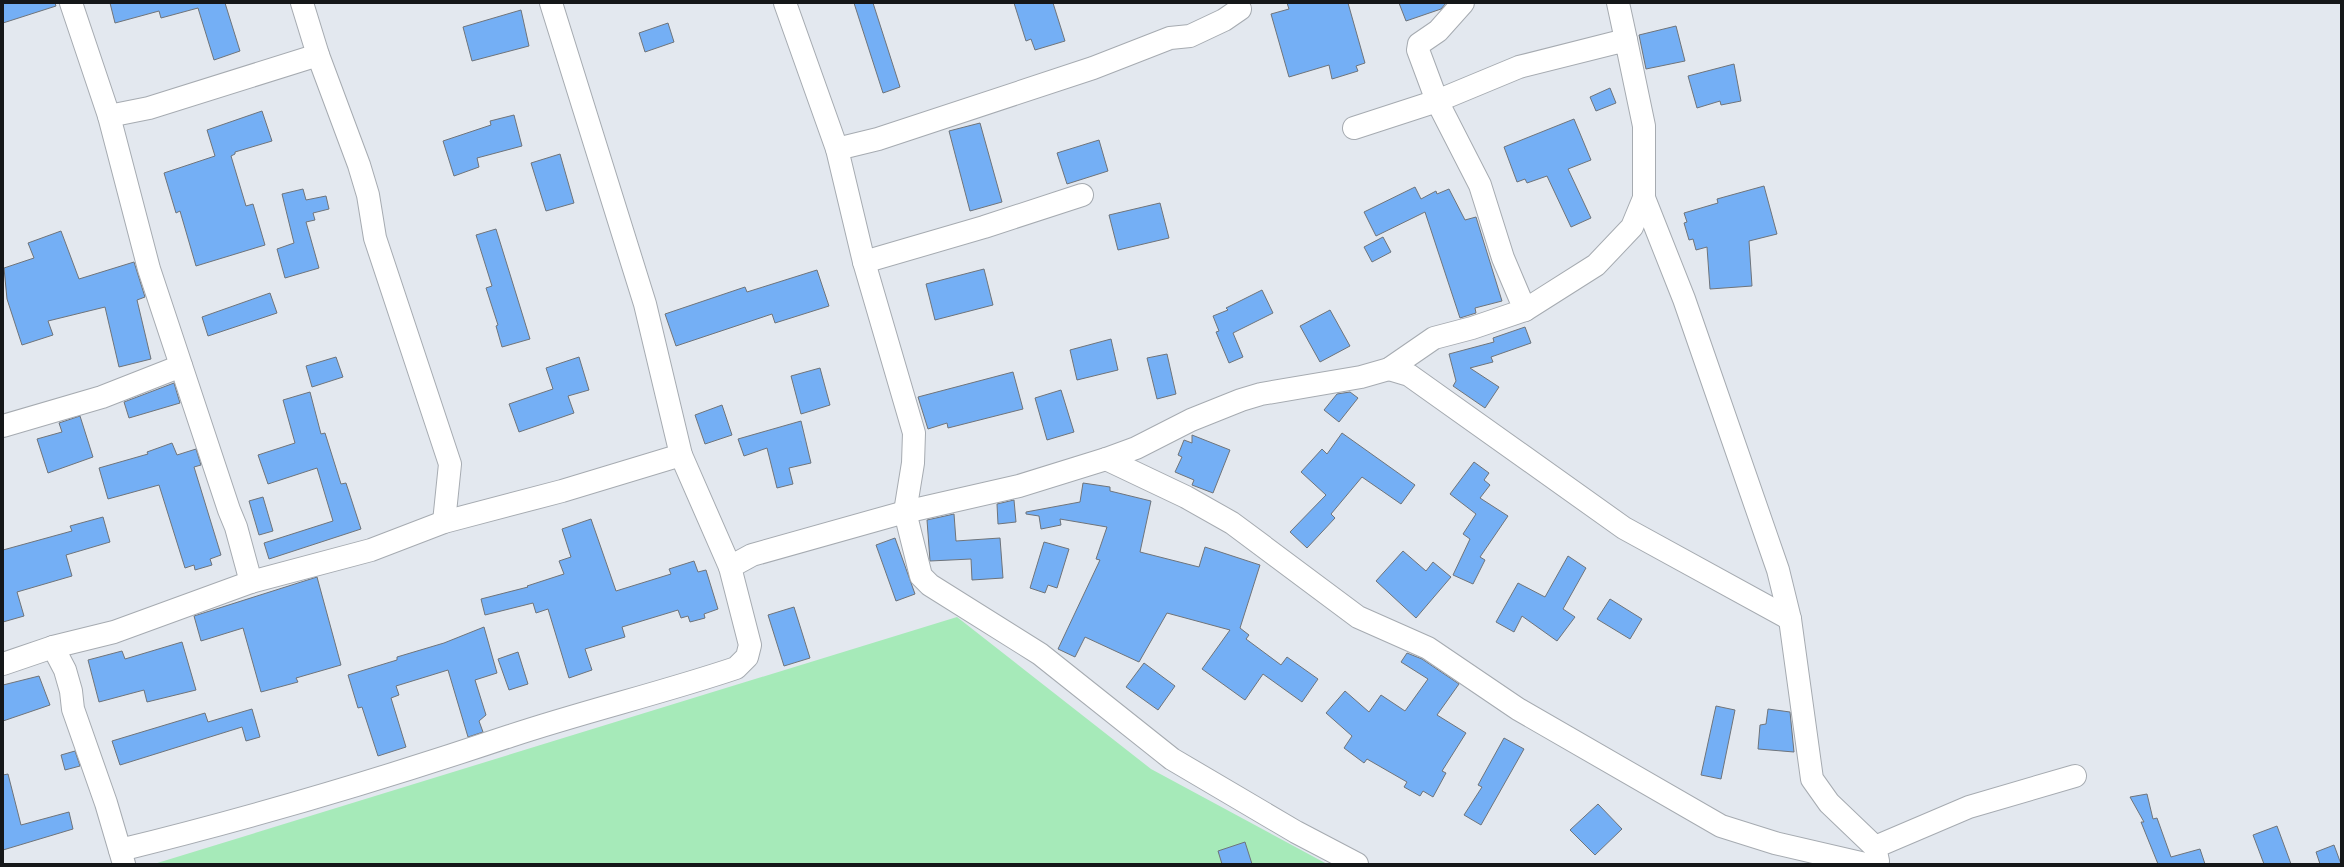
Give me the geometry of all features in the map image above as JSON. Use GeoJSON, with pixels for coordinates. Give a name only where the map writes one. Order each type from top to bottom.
{"type":"FeatureCollection","features":[{"type":"Feature","properties":{"kind":"street"},"geometry":{"type":"LineString","coordinates":[[71,3],[109,116],[149,269],[229,510],[236,526],[251,582]]}},
{"type":"Feature","properties":{"kind":"street"},"geometry":{"type":"LineString","coordinates":[[302,3],[318,55],[359,165],[368,195],[374,238],[450,464],[444,522]]}},
{"type":"Feature","properties":{"kind":"street"},"geometry":{"type":"LineString","coordinates":[[53,647],[65,670],[71,691],[73,709],[122,857],[240,817],[351,788],[398,771],[461,754],[512,736],[736,668],[747,657],[750,645],[730,567],[680,454],[645,304],[550,3]]}},
{"type":"Feature","properties":{"kind":"street"},"geometry":{"type":"LineString","coordinates":[[785,3],[837,149],[864,262],[914,433],[913,463],[905,512],[921,576],[930,586],[1040,654],[1172,759],[1296,832],[1357,864]]}},
{"type":"Feature","properties":{"kind":"street"},"geometry":{"type":"LineString","coordinates":[[1463,3],[1438,31],[1419,44],[1418,50],[1437,101],[1480,185],[1503,258],[1525,310]]}},
{"type":"Feature","properties":{"kind":"street"},"geometry":{"type":"LineString","coordinates":[[1618,3],[1644,126],[1644,198],[1684,299],[1778,570],[1790,619],[1812,779],[1829,803],[1873,858]]}},
{"type":"Feature","properties":{"kind":"street"},"geometry":{"type":"LineString","coordinates":[[837,149],[878,139],[1093,68],[1170,38],[1190,36],[1224,20],[1240,8]]}},
{"type":"Feature","properties":{"kind":"street"},"geometry":{"type":"LineString","coordinates":[[1354,128],[1437,101],[1519,67],[1626,40]]}},
{"type":"Feature","properties":{"kind":"street"},"geometry":{"type":"LineString","coordinates":[[109,116],[149,108],[318,55]]}},
{"type":"Feature","properties":{"kind":"street"},"geometry":{"type":"LineString","coordinates":[[864,262],[954,236],[1082,195]]}},
{"type":"Feature","properties":{"kind":"street"},"geometry":{"type":"LineString","coordinates":[[730,567],[752,555],[775,547],[905,512],[1019,486],[1106,459],[1136,448],[1191,420],[1241,400],[1261,394],[1361,377],[1389,369],[1434,338],[1472,328],[1525,310],[1596,265],[1632,227],[1644,198]]}},
{"type":"Feature","properties":{"kind":"street"},"geometry":{"type":"LineString","coordinates":[[3,426],[102,397],[181,366]]}},
{"type":"Feature","properties":{"kind":"street"},"geometry":{"type":"LineString","coordinates":[[1389,369],[1409,375],[1624,528],[1790,619]]}},
{"type":"Feature","properties":{"kind":"street"},"geometry":{"type":"LineString","coordinates":[[3,664],[53,647],[114,632],[251,582],[371,550],[444,522],[562,492],[680,454]]}},
{"type":"Feature","properties":{"kind":"street"},"geometry":{"type":"LineString","coordinates":[[1106,459],[1186,498],[1232,523],[1358,617],[1428,648],[1518,709],[1721,826],[1775,843],[1873,858],[1969,806],[2075,776]]}},
{"type":"Feature","properties":{"kind":"green space"},"geometry":{"type":"Polygon","coordinates":[[[957,617],[1151,769],[1327,864],[154,864],[957,617]]]}},
{"type":"Feature","properties":{"kind":"building"},"geometry":{"type":"Polygon","coordinates":[[[3,3],[55,3],[56,6],[3,23],[3,3]]]}},
{"type":"Feature","properties":{"kind":"building"},"geometry":{"type":"Polygon","coordinates":[[[110,3],[225,3],[240,51],[214,60],[198,8],[161,18],[159,11],[115,23],[110,3]]]}},
{"type":"Feature","properties":{"kind":"building"},"geometry":{"type":"Polygon","coordinates":[[[854,3],[873,3],[900,87],[883,93],[854,3]]]}},
{"type":"Feature","properties":{"kind":"building"},"geometry":{"type":"Polygon","coordinates":[[[1014,3],[1053,3],[1065,41],[1035,50],[1031,39],[1026,41],[1014,3]]]}},
{"type":"Feature","properties":{"kind":"building"},"geometry":{"type":"Polygon","coordinates":[[[1287,3],[1348,3],[1365,63],[1356,66],[1358,71],[1332,79],[1329,65],[1289,77],[1271,14],[1289,9],[1287,3]]]}},
{"type":"Feature","properties":{"kind":"building"},"geometry":{"type":"Polygon","coordinates":[[[1399,3],[1446,3],[1441,9],[1406,21],[1399,3]]]}},
{"type":"Feature","properties":{"kind":"building"},"geometry":{"type":"Polygon","coordinates":[[[521,10],[529,46],[472,61],[463,27],[521,10]]]}},
{"type":"Feature","properties":{"kind":"building"},"geometry":{"type":"Polygon","coordinates":[[[668,23],[674,42],[645,52],[639,33],[668,23]]]}},
{"type":"Feature","properties":{"kind":"building"},"geometry":{"type":"Polygon","coordinates":[[[1676,26],[1685,61],[1646,69],[1639,35],[1676,26]]]}},
{"type":"Feature","properties":{"kind":"building"},"geometry":{"type":"Polygon","coordinates":[[[1734,64],[1741,101],[1721,105],[1720,101],[1697,108],[1688,76],[1734,64]]]}},
{"type":"Feature","properties":{"kind":"building"},"geometry":{"type":"Polygon","coordinates":[[[1610,88],[1616,103],[1596,111],[1590,97],[1610,88]]]}},
{"type":"Feature","properties":{"kind":"building"},"geometry":{"type":"Polygon","coordinates":[[[262,111],[272,141],[235,152],[235,154],[231,156],[246,206],[253,204],[265,245],[196,266],[180,211],[176,213],[164,173],[215,156],[207,130],[262,111]]]}},
{"type":"Feature","properties":{"kind":"building"},"geometry":{"type":"Polygon","coordinates":[[[514,115],[522,146],[477,158],[479,167],[454,176],[443,141],[491,125],[490,121],[514,115]]]}},
{"type":"Feature","properties":{"kind":"building"},"geometry":{"type":"Polygon","coordinates":[[[1574,119],[1591,160],[1568,169],[1591,218],[1571,227],[1547,176],[1527,183],[1525,179],[1517,182],[1504,147],[1574,119]]]}},
{"type":"Feature","properties":{"kind":"building"},"geometry":{"type":"Polygon","coordinates":[[[980,123],[1002,202],[970,211],[949,131],[980,123]]]}},
{"type":"Feature","properties":{"kind":"building"},"geometry":{"type":"Polygon","coordinates":[[[1099,140],[1108,171],[1067,184],[1057,153],[1099,140]]]}},
{"type":"Feature","properties":{"kind":"building"},"geometry":{"type":"Polygon","coordinates":[[[560,154],[574,203],[546,211],[531,163],[560,154]]]}},
{"type":"Feature","properties":{"kind":"building"},"geometry":{"type":"Polygon","coordinates":[[[1764,186],[1777,234],[1749,241],[1752,286],[1710,289],[1707,247],[1696,250],[1693,239],[1689,240],[1684,223],[1687,222],[1684,213],[1718,203],[1717,199],[1764,186]]]}},
{"type":"Feature","properties":{"kind":"building"},"geometry":{"type":"Polygon","coordinates":[[[1415,187],[1421,199],[1436,191],[1437,194],[1449,189],[1465,220],[1476,217],[1502,301],[1475,308],[1476,313],[1460,318],[1425,212],[1376,236],[1364,212],[1415,187]]]}},
{"type":"Feature","properties":{"kind":"building"},"geometry":{"type":"Polygon","coordinates":[[[303,189],[306,200],[326,196],[329,209],[313,213],[315,220],[306,222],[319,268],[285,278],[277,249],[294,243],[282,194],[303,189]]]}},
{"type":"Feature","properties":{"kind":"building"},"geometry":{"type":"Polygon","coordinates":[[[1160,203],[1169,238],[1118,250],[1109,215],[1160,203]]]}},
{"type":"Feature","properties":{"kind":"building"},"geometry":{"type":"Polygon","coordinates":[[[496,229],[530,339],[502,347],[496,326],[498,325],[486,288],[492,286],[476,235],[496,229]]]}},
{"type":"Feature","properties":{"kind":"building"},"geometry":{"type":"Polygon","coordinates":[[[61,231],[79,279],[134,262],[145,297],[137,300],[151,359],[119,367],[105,307],[48,321],[53,335],[22,345],[7,299],[4,268],[34,258],[28,243],[61,231]]]}},
{"type":"Feature","properties":{"kind":"building"},"geometry":{"type":"Polygon","coordinates":[[[1383,237],[1391,252],[1372,262],[1364,247],[1383,237]]]}},
{"type":"Feature","properties":{"kind":"building"},"geometry":{"type":"Polygon","coordinates":[[[984,269],[993,305],[935,320],[926,284],[984,269]]]}},
{"type":"Feature","properties":{"kind":"building"},"geometry":{"type":"Polygon","coordinates":[[[817,270],[829,306],[775,323],[772,314],[676,346],[665,314],[745,287],[747,292],[817,270]]]}},
{"type":"Feature","properties":{"kind":"building"},"geometry":{"type":"Polygon","coordinates":[[[1262,290],[1273,313],[1233,333],[1243,357],[1229,363],[1216,332],[1219,331],[1213,316],[1228,310],[1226,308],[1262,290]]]}},
{"type":"Feature","properties":{"kind":"building"},"geometry":{"type":"Polygon","coordinates":[[[270,293],[277,313],[208,336],[202,317],[270,293]]]}},
{"type":"Feature","properties":{"kind":"building"},"geometry":{"type":"Polygon","coordinates":[[[1330,310],[1350,346],[1320,362],[1300,326],[1330,310]]]}},
{"type":"Feature","properties":{"kind":"building"},"geometry":{"type":"Polygon","coordinates":[[[1525,327],[1531,343],[1491,357],[1493,362],[1470,368],[1499,387],[1485,408],[1453,386],[1456,381],[1449,354],[1494,342],[1493,338],[1525,327]]]}},
{"type":"Feature","properties":{"kind":"building"},"geometry":{"type":"Polygon","coordinates":[[[1111,339],[1118,370],[1077,380],[1070,350],[1111,339]]]}},
{"type":"Feature","properties":{"kind":"building"},"geometry":{"type":"Polygon","coordinates":[[[1167,354],[1176,394],[1157,399],[1147,358],[1167,354]]]}},
{"type":"Feature","properties":{"kind":"building"},"geometry":{"type":"Polygon","coordinates":[[[336,357],[343,377],[312,387],[306,366],[336,357]]]}},
{"type":"Feature","properties":{"kind":"building"},"geometry":{"type":"Polygon","coordinates":[[[579,357],[589,390],[568,396],[574,413],[519,432],[509,404],[553,389],[546,368],[579,357]]]}},
{"type":"Feature","properties":{"kind":"building"},"geometry":{"type":"Polygon","coordinates":[[[820,368],[830,405],[801,414],[791,376],[820,368]]]}},
{"type":"Feature","properties":{"kind":"building"},"geometry":{"type":"Polygon","coordinates":[[[1013,372],[1023,409],[948,428],[947,423],[928,429],[918,397],[1013,372]]]}},
{"type":"Feature","properties":{"kind":"building"},"geometry":{"type":"Polygon","coordinates":[[[174,383],[180,403],[129,418],[124,402],[174,383]]]}},
{"type":"Feature","properties":{"kind":"building"},"geometry":{"type":"Polygon","coordinates":[[[1061,390],[1074,432],[1047,440],[1035,398],[1061,390]]]}},
{"type":"Feature","properties":{"kind":"building"},"geometry":{"type":"Polygon","coordinates":[[[310,392],[321,434],[325,433],[341,484],[346,483],[361,529],[269,559],[264,543],[333,521],[317,468],[268,484],[258,455],[295,443],[283,400],[310,392]]]}},
{"type":"Feature","properties":{"kind":"building"},"geometry":{"type":"Polygon","coordinates":[[[1350,392],[1358,398],[1339,422],[1324,410],[1337,394],[1350,392]]]}},
{"type":"Feature","properties":{"kind":"building"},"geometry":{"type":"Polygon","coordinates":[[[722,405],[732,435],[705,444],[695,415],[722,405]]]}},
{"type":"Feature","properties":{"kind":"building"},"geometry":{"type":"Polygon","coordinates":[[[80,416],[93,457],[48,473],[37,439],[62,432],[59,423],[80,416]]]}},
{"type":"Feature","properties":{"kind":"building"},"geometry":{"type":"Polygon","coordinates":[[[801,421],[811,463],[789,468],[793,484],[777,488],[767,448],[744,456],[738,439],[801,421]]]}},
{"type":"Feature","properties":{"kind":"building"},"geometry":{"type":"Polygon","coordinates":[[[1342,433],[1415,485],[1401,504],[1362,477],[1331,514],[1335,518],[1307,548],[1290,532],[1326,495],[1301,472],[1322,449],[1327,454],[1342,433]]]}},
{"type":"Feature","properties":{"kind":"building"},"geometry":{"type":"Polygon","coordinates":[[[1192,435],[1230,450],[1213,493],[1192,485],[1194,480],[1175,472],[1182,457],[1178,455],[1184,440],[1192,443],[1192,435]]]}},
{"type":"Feature","properties":{"kind":"building"},"geometry":{"type":"Polygon","coordinates":[[[172,443],[177,455],[196,449],[201,465],[194,467],[221,555],[210,559],[212,565],[195,570],[194,565],[185,568],[159,485],[108,499],[99,468],[148,454],[147,452],[172,443]]]}},
{"type":"Feature","properties":{"kind":"building"},"geometry":{"type":"Polygon","coordinates":[[[1474,462],[1489,473],[1484,480],[1490,485],[1480,498],[1508,516],[1480,557],[1485,560],[1473,584],[1453,575],[1470,539],[1463,534],[1476,514],[1450,494],[1474,462]]]}},
{"type":"Feature","properties":{"kind":"building"},"geometry":{"type":"Polygon","coordinates":[[[1083,483],[1110,487],[1110,491],[1151,501],[1140,552],[1199,567],[1205,547],[1260,565],[1240,628],[1249,635],[1246,639],[1281,665],[1287,657],[1318,679],[1302,702],[1263,674],[1245,700],[1202,669],[1230,630],[1167,613],[1139,662],[1085,637],[1075,657],[1058,649],[1100,560],[1096,559],[1107,527],[1060,519],[1061,525],[1041,529],[1039,516],[1026,514],[1026,512],[1080,502],[1083,483]]]}},
{"type":"Feature","properties":{"kind":"building"},"geometry":{"type":"Polygon","coordinates":[[[263,497],[273,531],[259,535],[249,501],[263,497]]]}},
{"type":"Feature","properties":{"kind":"building"},"geometry":{"type":"Polygon","coordinates":[[[1014,500],[1016,522],[998,524],[997,504],[1014,500]]]}},
{"type":"Feature","properties":{"kind":"building"},"geometry":{"type":"Polygon","coordinates":[[[954,514],[956,541],[1000,538],[1003,578],[972,580],[971,559],[930,561],[927,520],[954,514]]]}},
{"type":"Feature","properties":{"kind":"building"},"geometry":{"type":"Polygon","coordinates":[[[103,517],[110,542],[66,555],[72,576],[17,592],[24,616],[3,622],[3,550],[72,531],[70,526],[103,517]]]}},
{"type":"Feature","properties":{"kind":"building"},"geometry":{"type":"Polygon","coordinates":[[[591,519],[616,591],[671,574],[669,569],[694,561],[698,572],[706,570],[718,609],[704,614],[705,618],[690,622],[688,616],[681,618],[678,610],[622,627],[625,637],[585,649],[592,670],[569,678],[548,609],[536,613],[533,603],[485,615],[481,599],[528,587],[527,586],[564,574],[559,561],[571,557],[562,529],[591,519]]]}},
{"type":"Feature","properties":{"kind":"building"},"geometry":{"type":"Polygon","coordinates":[[[895,538],[915,594],[896,601],[876,545],[895,538]]]}},
{"type":"Feature","properties":{"kind":"building"},"geometry":{"type":"Polygon","coordinates":[[[1044,542],[1069,549],[1057,588],[1048,585],[1045,593],[1030,588],[1044,542]]]}},
{"type":"Feature","properties":{"kind":"building"},"geometry":{"type":"Polygon","coordinates":[[[1403,551],[1426,571],[1433,562],[1451,577],[1416,618],[1376,581],[1403,551]]]}},
{"type":"Feature","properties":{"kind":"building"},"geometry":{"type":"Polygon","coordinates":[[[1568,556],[1586,568],[1563,609],[1575,617],[1557,641],[1522,616],[1514,632],[1496,622],[1518,583],[1545,597],[1568,556]]]}},
{"type":"Feature","properties":{"kind":"building"},"geometry":{"type":"Polygon","coordinates":[[[317,577],[341,665],[296,678],[298,682],[261,692],[243,628],[201,641],[194,616],[317,577]]]}},
{"type":"Feature","properties":{"kind":"building"},"geometry":{"type":"Polygon","coordinates":[[[1610,599],[1642,619],[1630,639],[1597,619],[1610,599]]]}},
{"type":"Feature","properties":{"kind":"building"},"geometry":{"type":"Polygon","coordinates":[[[794,607],[810,658],[784,666],[768,615],[794,607]]]}},
{"type":"Feature","properties":{"kind":"building"},"geometry":{"type":"Polygon","coordinates":[[[484,627],[497,673],[475,680],[486,715],[479,721],[483,732],[468,737],[448,670],[396,686],[399,695],[391,698],[406,747],[378,756],[362,707],[358,708],[348,675],[397,660],[397,657],[444,643],[484,627]]]}},
{"type":"Feature","properties":{"kind":"building"},"geometry":{"type":"Polygon","coordinates":[[[182,642],[196,690],[147,702],[144,690],[99,702],[88,660],[122,651],[125,659],[182,642]]]}},
{"type":"Feature","properties":{"kind":"building"},"geometry":{"type":"Polygon","coordinates":[[[518,652],[528,684],[509,690],[498,659],[518,652]]]}},
{"type":"Feature","properties":{"kind":"building"},"geometry":{"type":"Polygon","coordinates":[[[1407,653],[1422,659],[1459,684],[1437,715],[1466,733],[1442,771],[1446,773],[1433,797],[1423,791],[1420,796],[1404,787],[1407,782],[1367,759],[1364,763],[1344,748],[1352,736],[1326,713],[1345,691],[1369,712],[1381,695],[1405,711],[1428,679],[1401,662],[1407,653]]]}},
{"type":"Feature","properties":{"kind":"building"},"geometry":{"type":"Polygon","coordinates":[[[1144,663],[1175,686],[1158,710],[1126,687],[1144,663]]]}},
{"type":"Feature","properties":{"kind":"building"},"geometry":{"type":"Polygon","coordinates":[[[39,676],[50,705],[3,721],[3,685],[39,676]]]}},
{"type":"Feature","properties":{"kind":"building"},"geometry":{"type":"Polygon","coordinates":[[[1716,706],[1735,710],[1721,779],[1701,775],[1716,706]]]}},
{"type":"Feature","properties":{"kind":"building"},"geometry":{"type":"Polygon","coordinates":[[[252,709],[260,737],[246,741],[242,727],[120,765],[112,741],[205,713],[208,722],[252,709]]]}},
{"type":"Feature","properties":{"kind":"building"},"geometry":{"type":"Polygon","coordinates":[[[1768,709],[1790,712],[1794,752],[1758,749],[1760,725],[1766,724],[1768,709]]]}},
{"type":"Feature","properties":{"kind":"building"},"geometry":{"type":"Polygon","coordinates":[[[1504,738],[1524,749],[1481,825],[1464,815],[1482,787],[1478,785],[1504,738]]]}},
{"type":"Feature","properties":{"kind":"building"},"geometry":{"type":"Polygon","coordinates":[[[75,751],[80,766],[65,770],[61,755],[75,751]]]}},
{"type":"Feature","properties":{"kind":"building"},"geometry":{"type":"Polygon","coordinates":[[[8,774],[21,825],[69,812],[73,829],[3,850],[3,775],[8,774]]]}},
{"type":"Feature","properties":{"kind":"building"},"geometry":{"type":"Polygon","coordinates":[[[2147,794],[2153,819],[2157,818],[2171,857],[2200,849],[2205,864],[2158,864],[2141,822],[2144,822],[2130,797],[2147,794]]]}},
{"type":"Feature","properties":{"kind":"building"},"geometry":{"type":"Polygon","coordinates":[[[1598,804],[1622,829],[1595,855],[1570,830],[1598,804]]]}},
{"type":"Feature","properties":{"kind":"building"},"geometry":{"type":"Polygon","coordinates":[[[2277,826],[2291,864],[2264,864],[2253,835],[2277,826]]]}},
{"type":"Feature","properties":{"kind":"building"},"geometry":{"type":"Polygon","coordinates":[[[1245,842],[1252,864],[1222,864],[1218,851],[1245,842]]]}},
{"type":"Feature","properties":{"kind":"building"},"geometry":{"type":"Polygon","coordinates":[[[2334,845],[2341,864],[2320,864],[2316,852],[2334,845]]]}}]}
